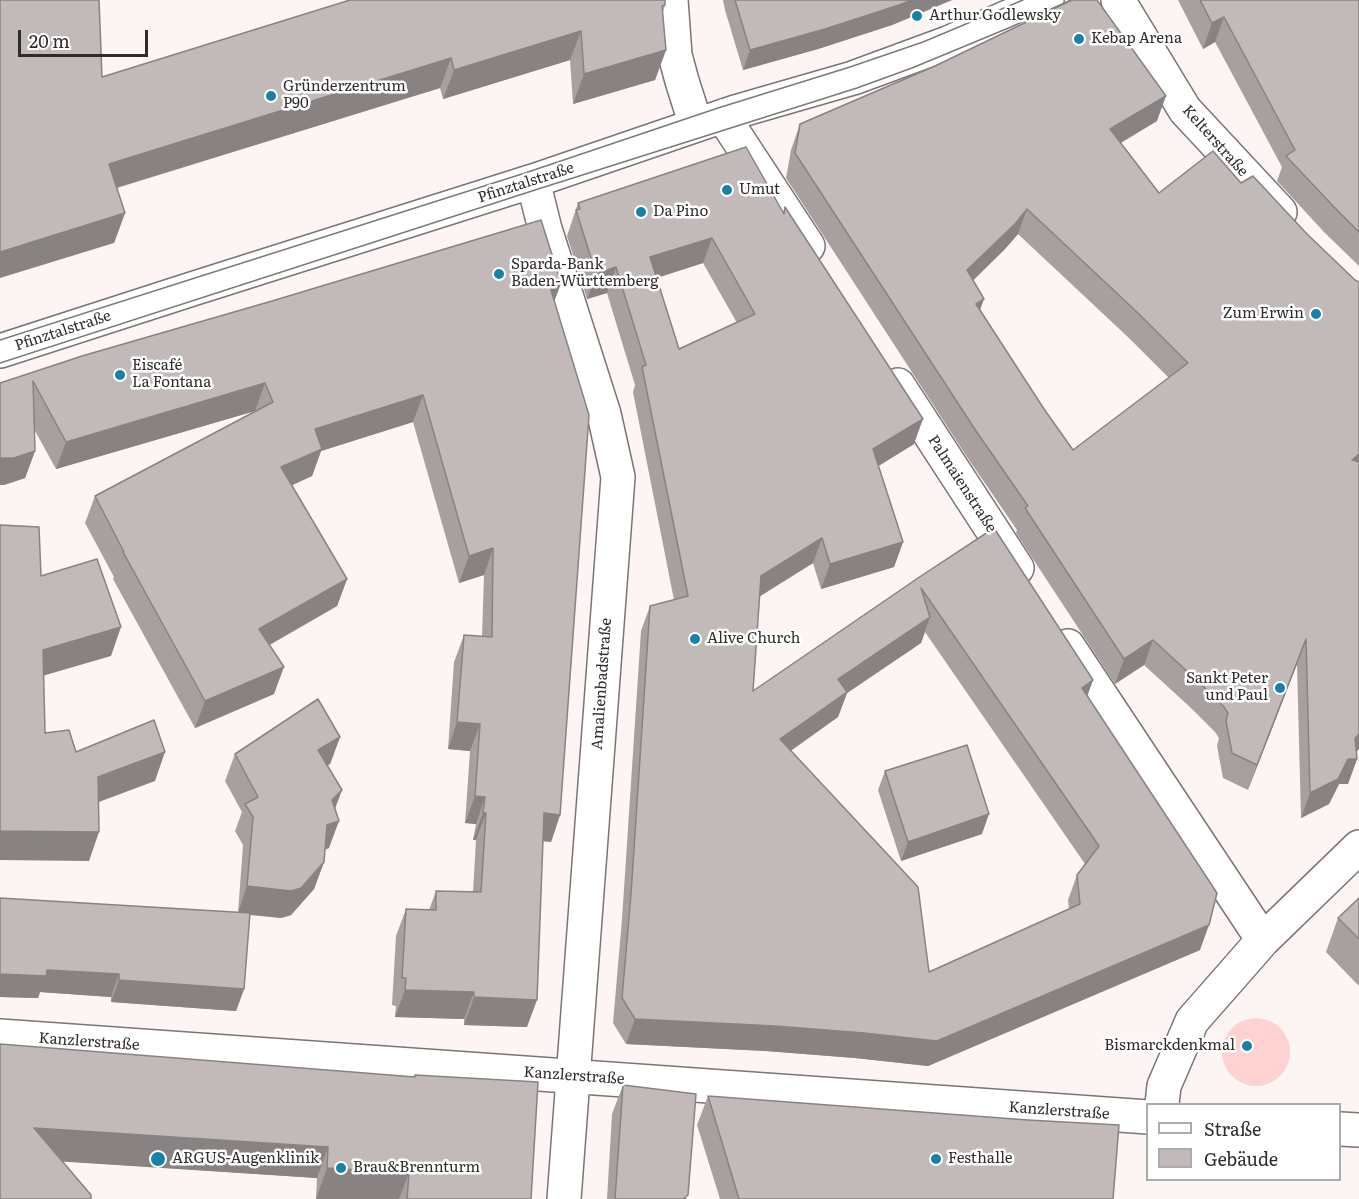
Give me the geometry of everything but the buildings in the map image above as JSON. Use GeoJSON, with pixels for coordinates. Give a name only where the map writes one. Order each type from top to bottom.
{"type":"FeatureCollection","features":[{"type":"Feature","properties":{"kind":"street"},"geometry":{"type":"LineString","coordinates":[[670,0],[675,55],[682,81],[711,120],[730,127],[820,266]]}},
{"type":"Feature","properties":{"kind":"street","name":"Pfinztalstraße"},"geometry":{"type":"LineString","coordinates":[[0,351],[533,181],[711,120],[853,78],[948,43],[1047,0]]}},
{"type":"Feature","properties":{"kind":"street","name":"Kelterstraße"},"geometry":{"type":"LineString","coordinates":[[1118,0],[1185,110],[1303,237]]}},
{"type":"Feature","properties":{"kind":"street","name":"Amalienbadstraße"},"geometry":{"type":"LineString","coordinates":[[533,181],[545,229],[604,414],[618,477],[564,1199]]}},
{"type":"Feature","properties":{"kind":"street","name":"Palmaienstraße"},"geometry":{"type":"LineString","coordinates":[[885,365],[1033,592]]}},
{"type":"Feature","properties":{"kind":"street"},"geometry":{"type":"LineString","coordinates":[[1052,622],[1263,940]]}},
{"type":"Feature","properties":{"kind":"street"},"geometry":{"type":"LineString","coordinates":[[1162,1103],[1164,1086],[1192,1021],[1263,940],[1359,847]]}},
{"type":"Feature","properties":{"kind":"street","name":"Kanzlerstraße"},"geometry":{"type":"LineString","coordinates":[[0,1036],[1146,1117]]}},
{"type":"Feature","properties":{"kind":"street"},"geometry":{"type":"LineString","coordinates":[[1341,1129],[1359,1131]]}},
{"type":"Feature","properties":{"kind":"shaded area"},"geometry":{"type":"Polygon","coordinates":[[[1256,1018],[1269,1021],[1280,1028],[1287,1039],[1290,1052],[1287,1065],[1280,1076],[1269,1083],[1256,1086],[1243,1083],[1232,1076],[1225,1065],[1222,1052],[1225,1039],[1232,1028],[1243,1021],[1256,1018]]]}},
{"type":"Feature","properties":{"kind":"tram line"},"geometry":{"type":"LineString","coordinates":[[0,340],[850,67],[923,42],[1023,0]]}},
{"type":"Feature","properties":{"kind":"tram line"},"geometry":{"type":"LineString","coordinates":[[0,363],[857,88],[912,68],[1071,0]]}},
{"type":"Feature","properties":{"kind":"place","name":"Arthur Godlewsky"},"geometry":{"type":"Point","coordinates":[917,16]}},
{"type":"Feature","properties":{"kind":"place","name":"Kebap Arena"},"geometry":{"type":"Point","coordinates":[1079,39]}},
{"type":"Feature","properties":{"kind":"place","name":"Gründerzentrum P90"},"geometry":{"type":"Point","coordinates":[271,96]}},
{"type":"Feature","properties":{"kind":"place","name":"Umut"},"geometry":{"type":"Point","coordinates":[727,190]}},
{"type":"Feature","properties":{"kind":"place","name":"Da Pino"},"geometry":{"type":"Point","coordinates":[641,212]}},
{"type":"Feature","properties":{"kind":"place","name":"Sparda-Bank Baden-Württemberg"},"geometry":{"type":"Point","coordinates":[499,274]}},
{"type":"Feature","properties":{"kind":"place","name":"Zum Erwin"},"geometry":{"type":"Point","coordinates":[1316,314]}},
{"type":"Feature","properties":{"kind":"place","name":"Eiscafé La Fontana"},"geometry":{"type":"Point","coordinates":[120,375]}},
{"type":"Feature","properties":{"kind":"place","name":"Alive Church"},"geometry":{"type":"Point","coordinates":[695,639]}},
{"type":"Feature","properties":{"kind":"place","name":"Sankt Peter und Paul"},"geometry":{"type":"Point","coordinates":[1280,688]}},
{"type":"Feature","properties":{"kind":"place","name":"Bismarckdenkmal"},"geometry":{"type":"Point","coordinates":[1247,1046]}},
{"type":"Feature","properties":{"kind":"place","name":"ARGUS-Augenklinik"},"geometry":{"type":"Point","coordinates":[158,1159]}},
{"type":"Feature","properties":{"kind":"place","name":"Festhalle"},"geometry":{"type":"Point","coordinates":[936,1159]}},
{"type":"Feature","properties":{"kind":"place","name":"Brau&Brennturm"},"geometry":{"type":"Point","coordinates":[341,1168]}}]}
